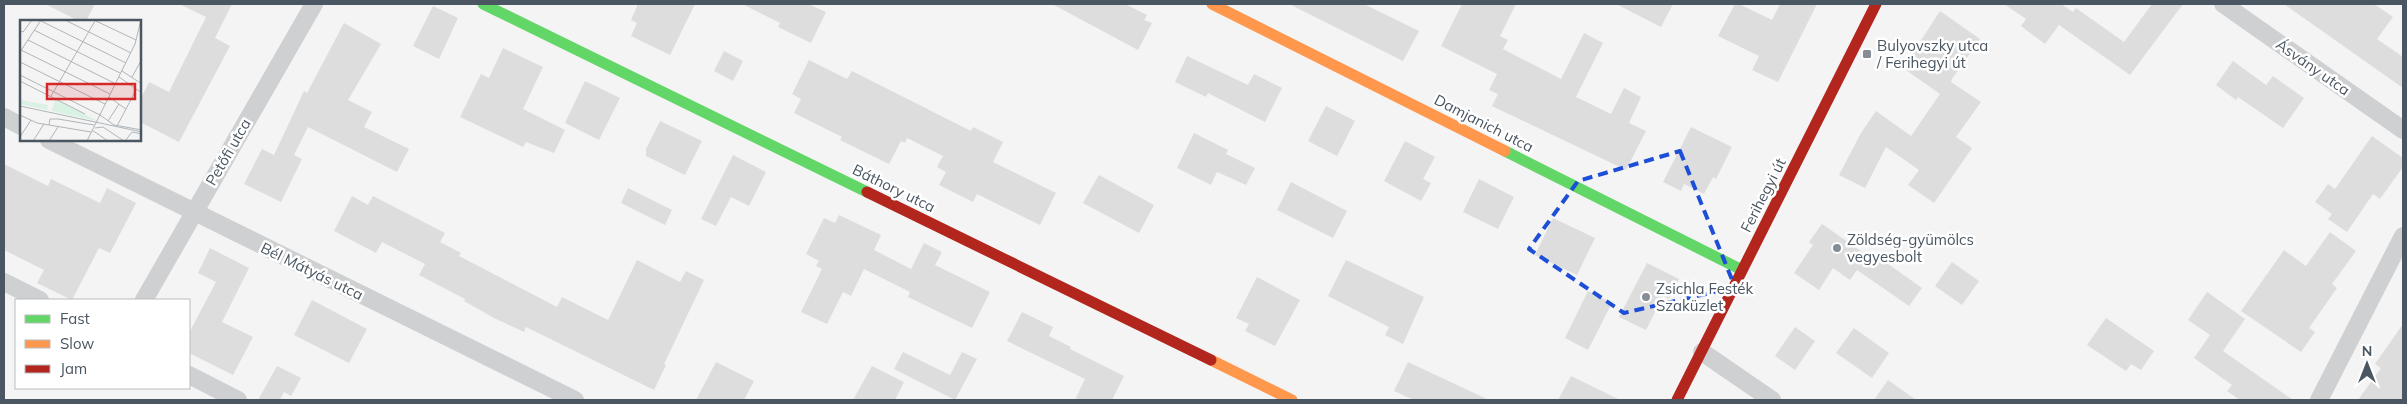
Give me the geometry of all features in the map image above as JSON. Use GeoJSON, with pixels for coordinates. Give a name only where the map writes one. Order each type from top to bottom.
{"type":"FeatureCollection","features":[{"type":"Feature","properties":{"kind":"street","name":"Petőfi utca"},"geometry":{"type":"LineString","coordinates":[[145,299],[314,4]]}},
{"type":"Feature","properties":{"kind":"street","name":"Báthory utca"},"geometry":{"type":"LineString","coordinates":[[483,4],[1292,400]]}},
{"type":"Feature","properties":{"kind":"street","name":"Damjanich utca"},"geometry":{"type":"LineString","coordinates":[[1212,4],[1742,270]]}},
{"type":"Feature","properties":{"kind":"street","name":"Ferihegyi út"},"geometry":{"type":"LineString","coordinates":[[1677,400],[1876,4]]}},
{"type":"Feature","properties":{"kind":"street","name":"Ásvány utca"},"geometry":{"type":"LineString","coordinates":[[2223,4],[2403,130]]}},
{"type":"Feature","properties":{"kind":"street"},"geometry":{"type":"LineString","coordinates":[[4,117],[20,125]]}},
{"type":"Feature","properties":{"kind":"street","name":"Bél Mátyás utca"},"geometry":{"type":"LineString","coordinates":[[52,141],[575,400]]}},
{"type":"Feature","properties":{"kind":"street"},"geometry":{"type":"LineString","coordinates":[[2319,400],[2403,236]]}},
{"type":"Feature","properties":{"kind":"street"},"geometry":{"type":"LineString","coordinates":[[4,282],[38,299]]}},
{"type":"Feature","properties":{"kind":"street"},"geometry":{"type":"LineString","coordinates":[[1702,352],[1772,400]]}},
{"type":"Feature","properties":{"kind":"street"},"geometry":{"type":"LineString","coordinates":[[190,376],[238,400]]}},
{"type":"Feature","properties":{"kind":"highlighted area"},"geometry":{"type":"Polygon","coordinates":[[[1680,151],[1735,287],[1624,313],[1529,249],[1578,181],[1680,151]]]}},
{"type":"Feature","properties":{"kind":"building"},"geometry":{"type":"Polygon","coordinates":[[[45,4],[95,4],[87,20],[77,20],[45,4]]]}},
{"type":"Feature","properties":{"kind":"building"},"geometry":{"type":"Polygon","coordinates":[[[179,4],[232,4],[215,38],[230,46],[179,142],[141,123],[141,98],[149,82],[169,92],[206,17],[179,4]]]}},
{"type":"Feature","properties":{"kind":"building"},"geometry":{"type":"Polygon","coordinates":[[[638,4],[695,4],[670,55],[631,36],[637,23],[631,20],[638,4]]]}},
{"type":"Feature","properties":{"kind":"building"},"geometry":{"type":"Polygon","coordinates":[[[742,4],[808,4],[826,12],[811,43],[778,27],[780,23],[742,4]]]}},
{"type":"Feature","properties":{"kind":"building"},"geometry":{"type":"Polygon","coordinates":[[[1052,4],[1125,4],[1147,15],[1144,20],[1152,23],[1138,50],[1052,4]]]}},
{"type":"Feature","properties":{"kind":"building"},"geometry":{"type":"Polygon","coordinates":[[[1289,4],[1364,4],[1419,31],[1403,61],[1289,4]]]}},
{"type":"Feature","properties":{"kind":"building"},"geometry":{"type":"Polygon","coordinates":[[[1462,4],[1516,4],[1500,36],[1508,40],[1503,49],[1561,79],[1584,33],[1603,43],[1576,97],[1611,114],[1624,88],[1641,97],[1629,123],[1646,131],[1626,170],[1492,106],[1498,94],[1489,90],[1497,74],[1441,46],[1462,4]]]}},
{"type":"Feature","properties":{"kind":"building"},"geometry":{"type":"Polygon","coordinates":[[[1616,4],[1673,4],[1661,27],[1616,4]]]}},
{"type":"Feature","properties":{"kind":"building"},"geometry":{"type":"Polygon","coordinates":[[[1735,4],[1739,4],[1772,20],[1780,4],[1817,4],[1778,82],[1752,70],[1759,56],[1718,36],[1735,4]]]}},
{"type":"Feature","properties":{"kind":"building"},"geometry":{"type":"Polygon","coordinates":[[[2004,4],[2061,4],[2073,12],[2076,8],[2124,42],[2152,4],[2183,4],[2130,75],[2059,25],[2045,44],[2021,26],[2026,19],[2004,4]]]}},
{"type":"Feature","properties":{"kind":"building"},"geometry":{"type":"Polygon","coordinates":[[[2284,4],[2374,4],[2393,17],[2377,39],[2403,57],[2403,88],[2284,4]]]}},
{"type":"Feature","properties":{"kind":"building"},"geometry":{"type":"Polygon","coordinates":[[[433,6],[458,18],[439,59],[413,46],[433,6]]]}},
{"type":"Feature","properties":{"kind":"building"},"geometry":{"type":"Polygon","coordinates":[[[1940,11],[1980,39],[1951,82],[1981,102],[1956,137],[1972,148],[1934,203],[1908,185],[1919,170],[1886,147],[1865,188],[1839,175],[1861,133],[1876,111],[1911,136],[1940,94],[1903,68],[1940,11]]]}},
{"type":"Feature","properties":{"kind":"building"},"geometry":{"type":"Polygon","coordinates":[[[344,23],[381,44],[348,100],[372,112],[364,127],[409,149],[397,172],[308,127],[294,155],[302,159],[281,202],[244,184],[262,149],[274,155],[304,91],[307,93],[344,23]]]}},
{"type":"Feature","properties":{"kind":"building"},"geometry":{"type":"Polygon","coordinates":[[[503,48],[543,67],[523,109],[565,130],[554,153],[526,142],[523,147],[460,117],[481,74],[489,78],[503,48]]]}},
{"type":"Feature","properties":{"kind":"building"},"geometry":{"type":"Polygon","coordinates":[[[724,51],[743,61],[733,81],[714,71],[724,51]]]}},
{"type":"Feature","properties":{"kind":"building"},"geometry":{"type":"Polygon","coordinates":[[[1187,56],[1248,85],[1254,74],[1282,88],[1265,122],[1208,93],[1206,97],[1175,82],[1187,56]]]}},
{"type":"Feature","properties":{"kind":"building"},"geometry":{"type":"Polygon","coordinates":[[[809,60],[847,79],[852,71],[971,131],[973,127],[1003,142],[993,162],[1056,193],[1040,225],[977,194],[973,202],[939,185],[946,172],[937,167],[943,156],[907,138],[905,143],[901,141],[889,164],[840,140],[842,137],[794,113],[801,99],[792,94],[809,60]]]}},
{"type":"Feature","properties":{"kind":"building"},"geometry":{"type":"Polygon","coordinates":[[[2233,61],[2266,85],[2273,76],[2304,98],[2283,128],[2238,97],[2236,100],[2216,85],[2233,61]]]}},
{"type":"Feature","properties":{"kind":"building"},"geometry":{"type":"Polygon","coordinates":[[[585,81],[620,98],[599,140],[565,123],[585,81]]]}},
{"type":"Feature","properties":{"kind":"building"},"geometry":{"type":"Polygon","coordinates":[[[1326,106],[1355,121],[1337,156],[1308,141],[1326,106]]]}},
{"type":"Feature","properties":{"kind":"building"},"geometry":{"type":"Polygon","coordinates":[[[660,121],[702,141],[685,175],[646,156],[646,149],[660,121]]]}},
{"type":"Feature","properties":{"kind":"building"},"geometry":{"type":"Polygon","coordinates":[[[1691,127],[1732,147],[1716,179],[1713,177],[1704,194],[1684,184],[1681,191],[1663,182],[1691,127]]]}},
{"type":"Feature","properties":{"kind":"building"},"geometry":{"type":"Polygon","coordinates":[[[1194,133],[1228,150],[1226,154],[1255,168],[1246,185],[1217,172],[1211,185],[1177,168],[1194,133]]]}},
{"type":"Feature","properties":{"kind":"building"},"geometry":{"type":"Polygon","coordinates":[[[2372,136],[2403,158],[2403,167],[2380,199],[2373,194],[2347,232],[2328,219],[2332,214],[2315,202],[2328,184],[2335,189],[2372,136]]]}},
{"type":"Feature","properties":{"kind":"building"},"geometry":{"type":"Polygon","coordinates":[[[1405,141],[1435,157],[1423,179],[1431,183],[1421,201],[1384,181],[1405,141]]]}},
{"type":"Feature","properties":{"kind":"building"},"geometry":{"type":"Polygon","coordinates":[[[733,155],[766,172],[749,206],[731,197],[716,226],[701,219],[733,155]]]}},
{"type":"Feature","properties":{"kind":"building"},"geometry":{"type":"Polygon","coordinates":[[[4,164],[48,186],[51,179],[100,203],[107,188],[136,203],[110,253],[99,248],[73,299],[37,283],[44,270],[4,250],[4,164]]]}},
{"type":"Feature","properties":{"kind":"building"},"geometry":{"type":"Polygon","coordinates":[[[1099,175],[1154,205],[1139,233],[1083,203],[1099,175]]]}},
{"type":"Feature","properties":{"kind":"building"},"geometry":{"type":"Polygon","coordinates":[[[1479,179],[1514,197],[1498,229],[1463,212],[1479,179]]]}},
{"type":"Feature","properties":{"kind":"building"},"geometry":{"type":"Polygon","coordinates":[[[1291,182],[1347,211],[1333,238],[1277,210],[1291,182]]]}},
{"type":"Feature","properties":{"kind":"building"},"geometry":{"type":"Polygon","coordinates":[[[628,188],[672,210],[665,225],[621,203],[628,188]]]}},
{"type":"Feature","properties":{"kind":"building"},"geometry":{"type":"Polygon","coordinates":[[[352,196],[368,205],[373,196],[445,233],[440,242],[461,253],[459,256],[557,307],[562,297],[608,320],[637,260],[680,282],[686,271],[704,280],[664,364],[666,365],[654,390],[526,327],[524,332],[494,318],[464,301],[465,299],[419,275],[425,264],[382,242],[376,253],[334,231],[352,196]]]}},
{"type":"Feature","properties":{"kind":"building"},"geometry":{"type":"Polygon","coordinates":[[[839,215],[881,235],[874,250],[911,269],[924,243],[942,252],[935,265],[990,292],[972,328],[908,297],[910,292],[864,269],[851,296],[843,292],[827,324],[801,312],[822,269],[816,266],[819,261],[806,254],[824,218],[835,223],[839,215]]]}},
{"type":"Feature","properties":{"kind":"building"},"geometry":{"type":"Polygon","coordinates":[[[1553,218],[1595,238],[1577,275],[1535,255],[1553,218]]]}},
{"type":"Feature","properties":{"kind":"building"},"geometry":{"type":"Polygon","coordinates":[[[1822,224],[1871,258],[1874,254],[1922,288],[1909,306],[1857,270],[1850,280],[1833,268],[1819,290],[1794,273],[1813,245],[1809,242],[1822,224]]]}},
{"type":"Feature","properties":{"kind":"building"},"geometry":{"type":"Polygon","coordinates":[[[2330,232],[2356,251],[2332,284],[2337,288],[2309,328],[2315,332],[2301,352],[2241,311],[2284,250],[2306,266],[2330,232]]]}},
{"type":"Feature","properties":{"kind":"building"},"geometry":{"type":"Polygon","coordinates":[[[210,248],[249,268],[222,322],[253,337],[233,375],[190,354],[190,331],[216,282],[198,273],[210,248]]]}},
{"type":"Feature","properties":{"kind":"building"},"geometry":{"type":"Polygon","coordinates":[[[1346,260],[1424,297],[1403,344],[1385,335],[1389,327],[1328,296],[1346,260]]]}},
{"type":"Feature","properties":{"kind":"building"},"geometry":{"type":"Polygon","coordinates":[[[1952,262],[1979,281],[1962,305],[1935,286],[1952,262]]]}},
{"type":"Feature","properties":{"kind":"building","name":"Zsichla Festék Szaküzlet"},"geometry":{"type":"Polygon","coordinates":[[[1647,263],[1679,279],[1669,299],[1663,296],[1646,330],[1619,317],[1647,263]]]}},
{"type":"Feature","properties":{"kind":"building"},"geometry":{"type":"Polygon","coordinates":[[[1257,277],[1300,300],[1275,346],[1245,331],[1249,324],[1236,318],[1257,277]]]}},
{"type":"Feature","properties":{"kind":"building"},"geometry":{"type":"Polygon","coordinates":[[[1588,291],[1612,303],[1588,350],[1565,338],[1588,291]]]}},
{"type":"Feature","properties":{"kind":"building"},"geometry":{"type":"Polygon","coordinates":[[[2207,292],[2245,319],[2223,351],[2293,400],[2240,400],[2227,391],[2232,385],[2194,358],[2210,335],[2188,320],[2207,292]]]}},
{"type":"Feature","properties":{"kind":"building"},"geometry":{"type":"Polygon","coordinates":[[[312,300],[367,329],[349,363],[294,335],[312,300]]]}},
{"type":"Feature","properties":{"kind":"building"},"geometry":{"type":"Polygon","coordinates":[[[1022,312],[1053,327],[1049,336],[1071,347],[1070,349],[1124,376],[1112,400],[1075,400],[1085,379],[1007,341],[1022,312]]]}},
{"type":"Feature","properties":{"kind":"building"},"geometry":{"type":"Polygon","coordinates":[[[2106,318],[2154,351],[2141,370],[2131,364],[2126,371],[2087,345],[2106,318]]]}},
{"type":"Feature","properties":{"kind":"building"},"geometry":{"type":"Polygon","coordinates":[[[2403,324],[2403,400],[2358,400],[2381,368],[2375,364],[2403,324]]]}},
{"type":"Feature","properties":{"kind":"building"},"geometry":{"type":"Polygon","coordinates":[[[1795,327],[1815,341],[1795,370],[1775,356],[1795,327]]]}},
{"type":"Feature","properties":{"kind":"building"},"geometry":{"type":"Polygon","coordinates":[[[1854,328],[1889,353],[1872,378],[1836,353],[1854,328]]]}},
{"type":"Feature","properties":{"kind":"building"},"geometry":{"type":"Polygon","coordinates":[[[903,352],[950,375],[962,352],[977,359],[955,400],[894,369],[903,352]]]}},
{"type":"Feature","properties":{"kind":"building"},"geometry":{"type":"Polygon","coordinates":[[[716,362],[754,381],[744,400],[696,400],[716,362]]]}},
{"type":"Feature","properties":{"kind":"building"},"geometry":{"type":"Polygon","coordinates":[[[1408,362],[1489,400],[1414,400],[1394,391],[1408,362]]]}},
{"type":"Feature","properties":{"kind":"building"},"geometry":{"type":"Polygon","coordinates":[[[277,366],[301,378],[291,396],[284,392],[280,400],[258,400],[277,366]]]}},
{"type":"Feature","properties":{"kind":"building"},"geometry":{"type":"Polygon","coordinates":[[[872,366],[904,382],[895,400],[853,400],[872,366]]]}},
{"type":"Feature","properties":{"kind":"building"},"geometry":{"type":"Polygon","coordinates":[[[1571,376],[1620,400],[1558,400],[1571,376]]]}},
{"type":"Feature","properties":{"kind":"building"},"geometry":{"type":"Polygon","coordinates":[[[1888,380],[1916,400],[1874,400],[1888,380]]]}},
{"type":"Feature","properties":{"kind":"traffic: fast"},"geometry":{"type":"LineString","coordinates":[[483,4],[867,192]]}},
{"type":"Feature","properties":{"kind":"traffic: fast"},"geometry":{"type":"LineString","coordinates":[[1505,151],[1742,270]]}},
{"type":"Feature","properties":{"kind":"traffic: slow"},"geometry":{"type":"LineString","coordinates":[[1212,4],[1505,151]]}},
{"type":"Feature","properties":{"kind":"traffic: slow"},"geometry":{"type":"LineString","coordinates":[[1211,360],[1292,400]]}},
{"type":"Feature","properties":{"kind":"traffic: jam"},"geometry":{"type":"LineString","coordinates":[[1677,400],[1876,4]]}},
{"type":"Feature","properties":{"kind":"traffic: jam"},"geometry":{"type":"LineString","coordinates":[[867,192],[1211,360]]}},
{"type":"Feature","properties":{"kind":"place","name":"Bulyovszky utca / Ferihegyi út"},"geometry":{"type":"Point","coordinates":[1867,54]}},
{"type":"Feature","properties":{"kind":"place","name":"Zöldség-gyümölcs vegyesbolt"},"geometry":{"type":"Point","coordinates":[1837,248]}},
{"type":"Feature","properties":{"kind":"place","name":"Zsichla Festék Szaküzlet"},"geometry":{"type":"Point","coordinates":[1646,297]}}]}
